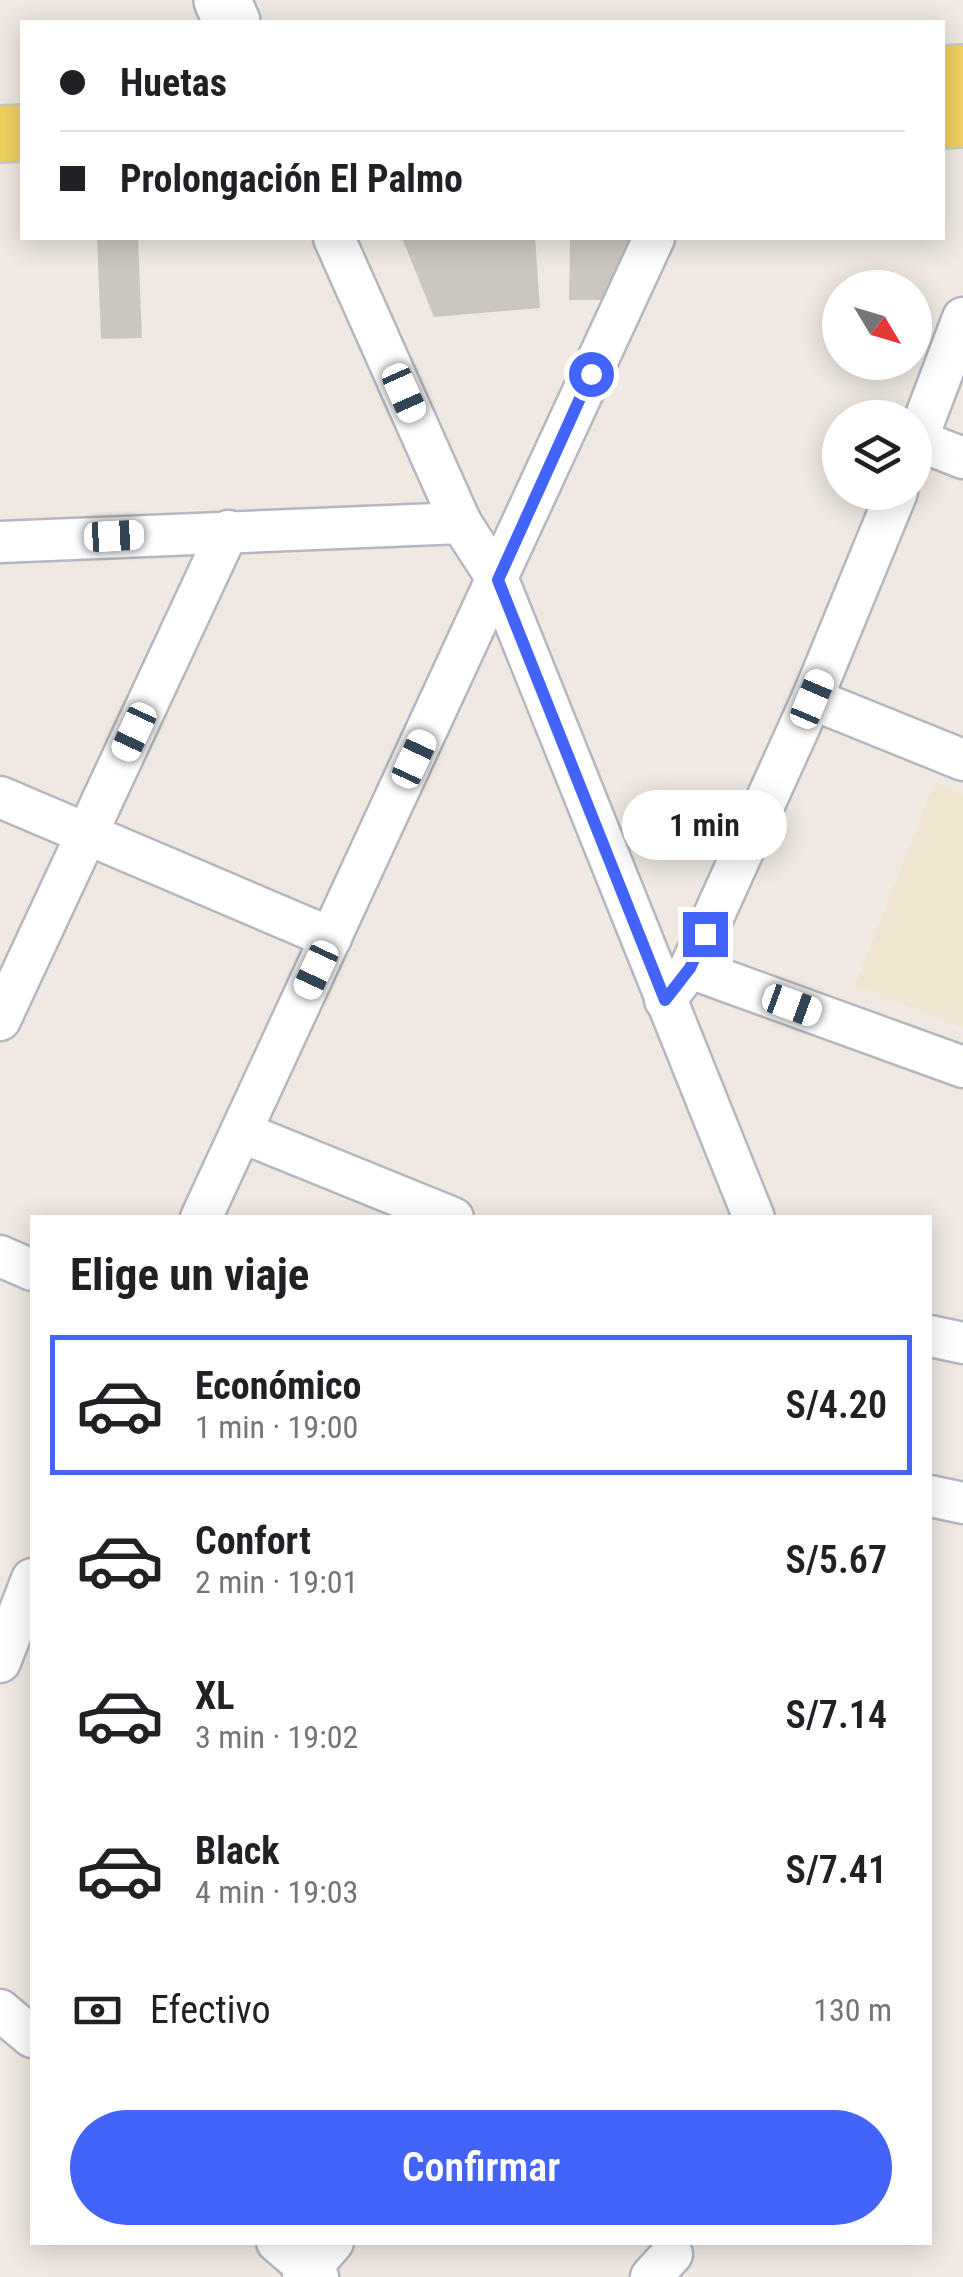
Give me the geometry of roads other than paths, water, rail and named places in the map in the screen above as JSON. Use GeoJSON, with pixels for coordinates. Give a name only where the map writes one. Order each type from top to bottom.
{"type":"FeatureCollection","features":[{"type":"Feature","properties":{"kind":"street"},"geometry":{"type":"LineString","coordinates":[[335,240],[461,523],[498,580],[753,1215]]}},
{"type":"Feature","properties":{"kind":"street"},"geometry":{"type":"LineString","coordinates":[[202,1215],[653,240]]}},
{"type":"Feature","properties":{"kind":"street"},"geometry":{"type":"LineString","coordinates":[[932,400],[963,318]]}},
{"type":"Feature","properties":{"kind":"street"},"geometry":{"type":"LineString","coordinates":[[932,447],[963,458]]}},
{"type":"Feature","properties":{"kind":"street"},"geometry":{"type":"LineString","coordinates":[[665,1000],[690,968],[812,699],[890,510]]}},
{"type":"Feature","properties":{"kind":"street"},"geometry":{"type":"LineString","coordinates":[[0,542],[461,523]]}},
{"type":"Feature","properties":{"kind":"street"},"geometry":{"type":"LineString","coordinates":[[0,1020],[228,531]]}},
{"type":"Feature","properties":{"kind":"street"},"geometry":{"type":"LineString","coordinates":[[812,699],[963,760]]}},
{"type":"Feature","properties":{"kind":"street"},"geometry":{"type":"LineString","coordinates":[[0,797],[332,938]]}},
{"type":"Feature","properties":{"kind":"street"},"geometry":{"type":"LineString","coordinates":[[690,968],[963,1068]]}},
{"type":"Feature","properties":{"kind":"street"},"geometry":{"type":"LineString","coordinates":[[241,1132],[447,1215]]}},
{"type":"Feature","properties":{"kind":"street"},"geometry":{"type":"LineString","coordinates":[[0,1256],[30,1269]]}},
{"type":"Feature","properties":{"kind":"street"},"geometry":{"type":"LineString","coordinates":[[932,1336],[963,1343]]}},
{"type":"Feature","properties":{"kind":"street"},"geometry":{"type":"LineString","coordinates":[[932,1496],[963,1503]]}},
{"type":"Feature","properties":{"kind":"street"},"geometry":{"type":"LineString","coordinates":[[0,1562],[30,1577]]}},
{"type":"Feature","properties":{"kind":"street"},"geometry":{"type":"LineString","coordinates":[[0,1662],[30,1583]]}},
{"type":"Feature","properties":{"kind":"street"},"geometry":{"type":"LineString","coordinates":[[0,2010],[30,2036]]}},
{"type":"Feature","properties":{"kind":"street"},"geometry":{"type":"LineString","coordinates":[[282,2245],[316,2266]]}}]}
